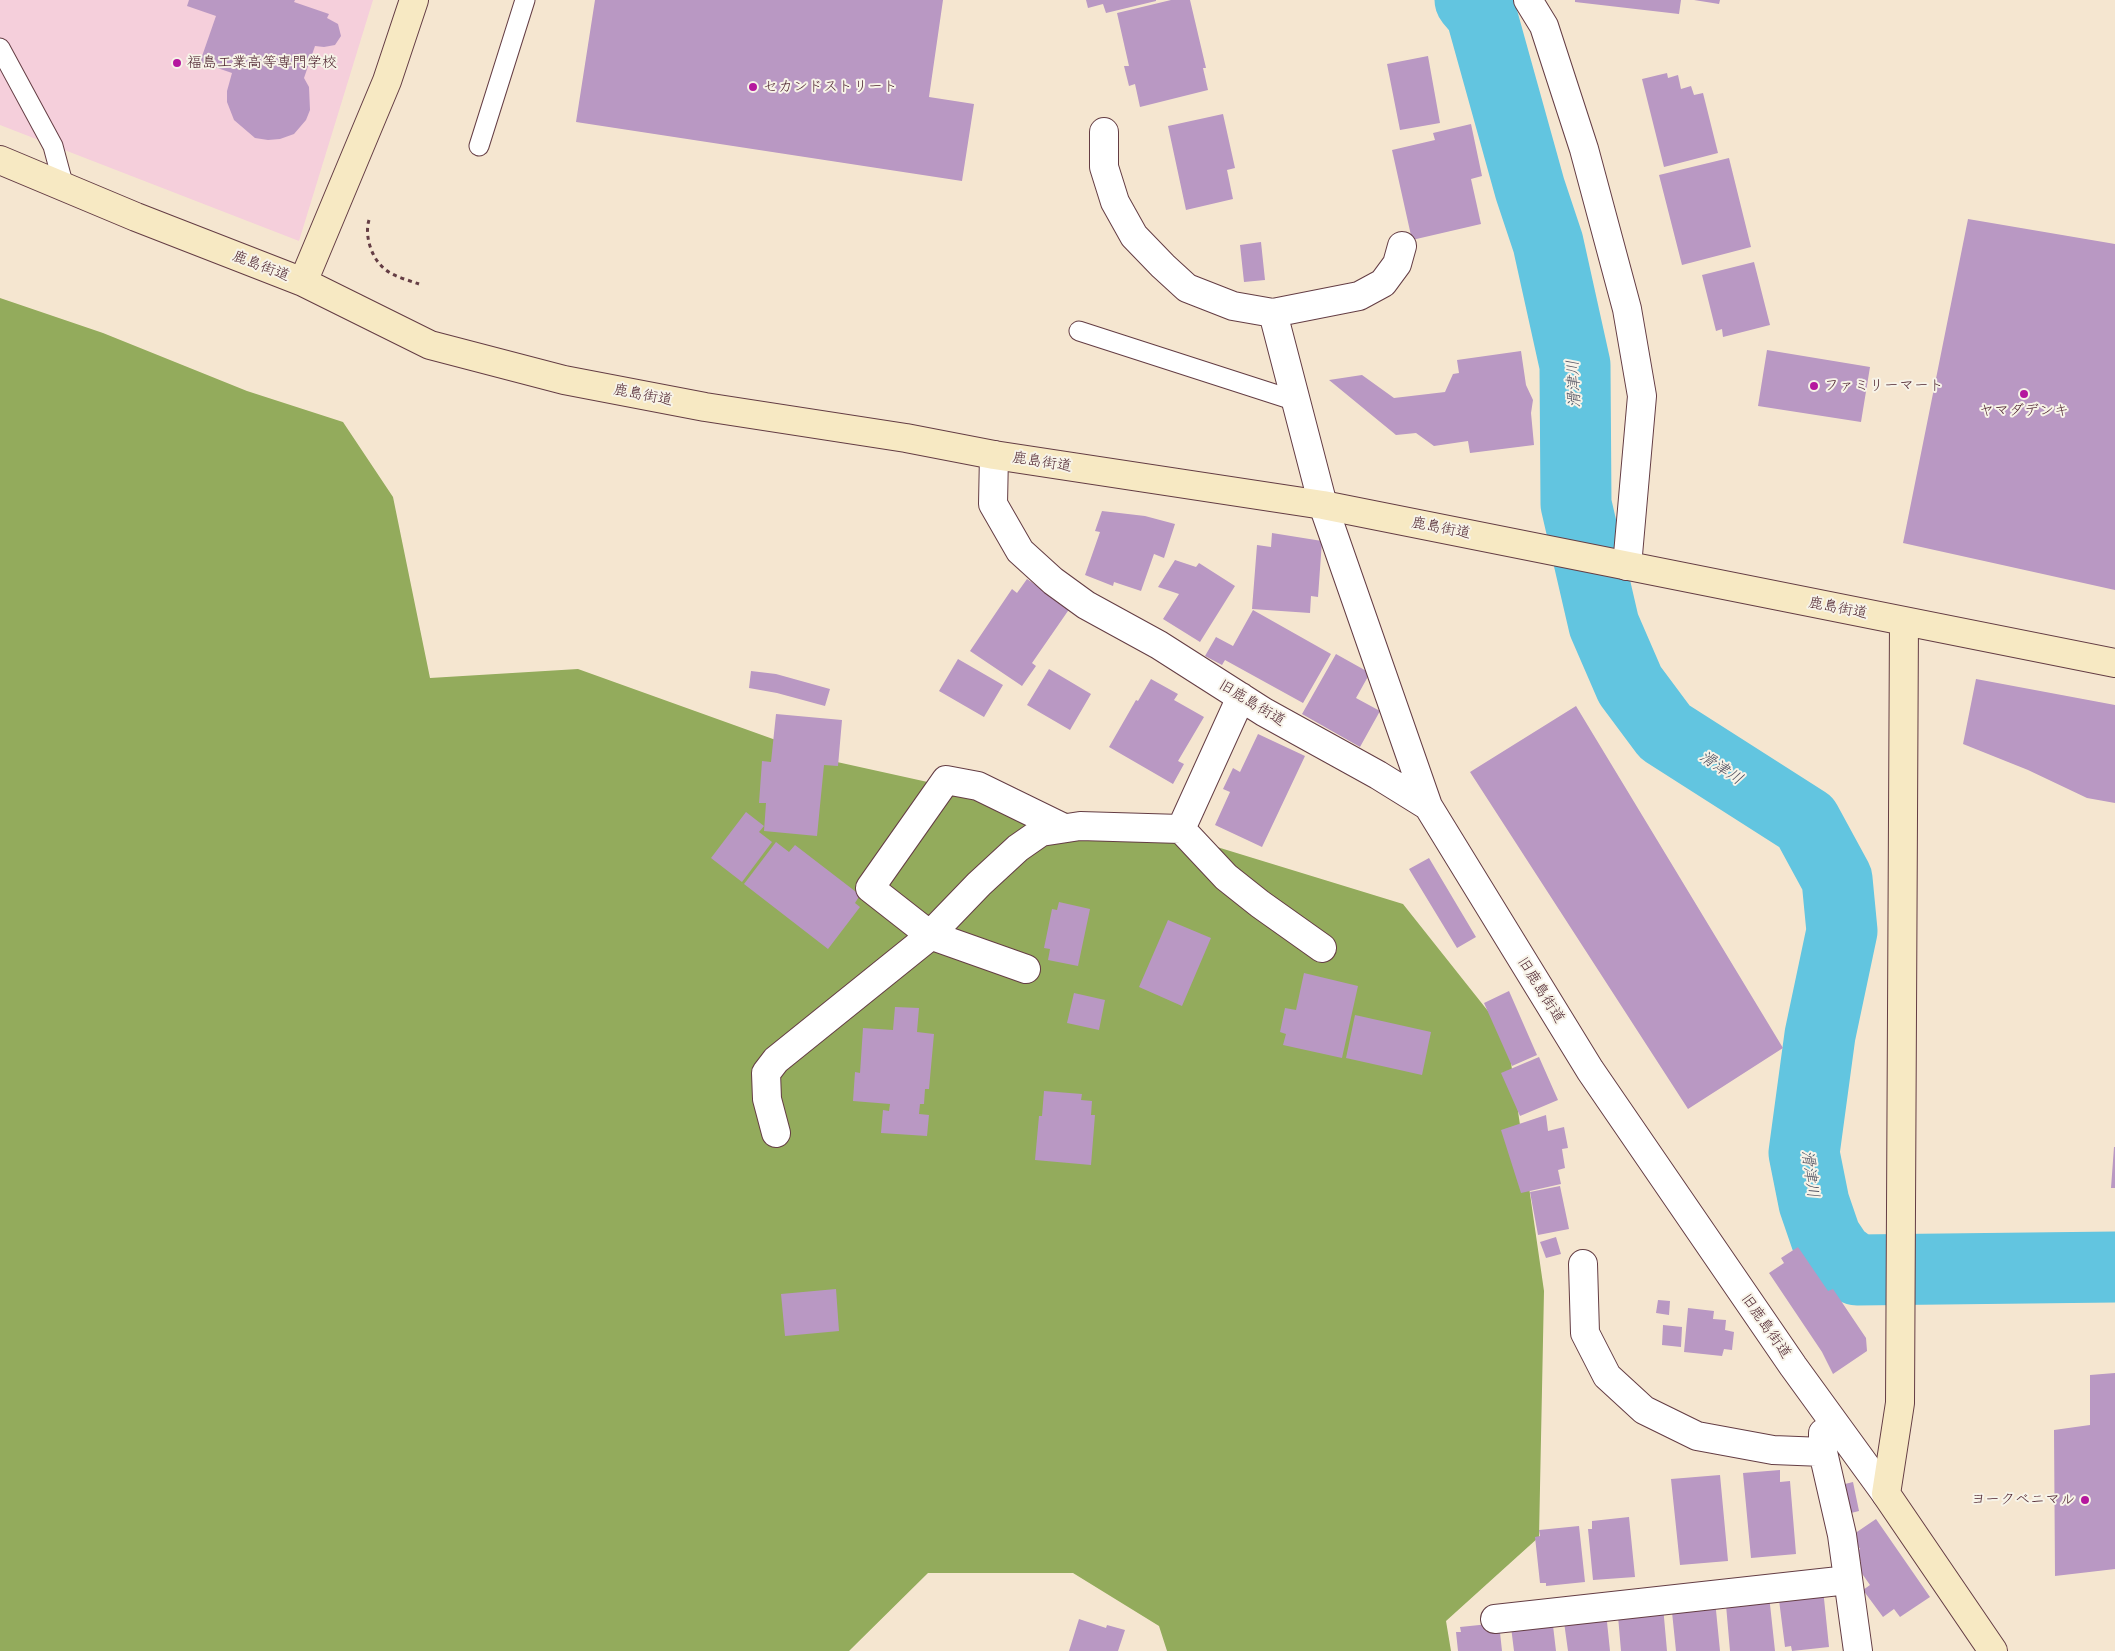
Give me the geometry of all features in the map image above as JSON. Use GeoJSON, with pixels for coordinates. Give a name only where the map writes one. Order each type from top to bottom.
{"type":"FeatureCollection","features":[{"type":"Feature","properties":{"kind":"street"},"geometry":{"type":"LineString","coordinates":[[303,282],[387,81],[414,0]]}},
{"type":"Feature","properties":{"kind":"street"},"geometry":{"type":"LineString","coordinates":[[1528,0],[1544,26],[1584,149],[1627,309],[1642,396],[1617,564]]}},
{"type":"Feature","properties":{"kind":"street"},"geometry":{"type":"LineString","coordinates":[[1104,132],[1104,167],[1115,202],[1134,236],[1188,288],[1233,306],[1273,312],[1359,296],[1383,283],[1397,264],[1402,246]]}},
{"type":"Feature","properties":{"kind":"street","name":"鹿島街道"},"geometry":{"type":"LineString","coordinates":[[0,160],[136,217],[303,282],[430,345],[564,380],[706,407],[906,438],[994,455],[1323,505],[2115,663]]}},
{"type":"Feature","properties":{"kind":"street"},"geometry":{"type":"LineString","coordinates":[[1273,312],[1323,505],[1428,806]]}},
{"type":"Feature","properties":{"kind":"street","name":"旧鹿島街道"},"geometry":{"type":"LineString","coordinates":[[994,455],[993,504],[1020,551],[1053,581],[1086,604],[1159,645],[1241,697],[1378,775],[1428,806],[1590,1070],[1822,1405],[1886,1494],[1993,1651]]}},
{"type":"Feature","properties":{"kind":"street"},"geometry":{"type":"LineString","coordinates":[[1886,1494],[1900,1403],[1904,621]]}},
{"type":"Feature","properties":{"kind":"street"},"geometry":{"type":"LineString","coordinates":[[1181,829],[1241,697]]}},
{"type":"Feature","properties":{"kind":"street"},"geometry":{"type":"LineString","coordinates":[[1026,969],[930,935],[870,888],[946,780],[978,786],[1064,828]]}},
{"type":"Feature","properties":{"kind":"street"},"geometry":{"type":"LineString","coordinates":[[776,1133],[767,1098],[766,1073],[776,1060],[930,935],[979,884],[1018,848],[1041,832],[1080,826],[1181,829],[1226,877],[1322,948]]}},
{"type":"Feature","properties":{"kind":"street"},"geometry":{"type":"LineString","coordinates":[[1583,1264],[1585,1333],[1607,1376],[1644,1410],[1697,1436],[1773,1450],[1823,1452]]}},
{"type":"Feature","properties":{"kind":"street"},"geometry":{"type":"LineString","coordinates":[[1822,1405],[1823,1452],[1842,1536],[1858,1651]]}},
{"type":"Feature","properties":{"kind":"street"},"geometry":{"type":"LineString","coordinates":[[1495,1619],[1848,1580]]}},
{"type":"Feature","properties":{"kind":"lane"},"geometry":{"type":"LineString","coordinates":[[479,146],[525,0]]}},
{"type":"Feature","properties":{"kind":"lane"},"geometry":{"type":"LineString","coordinates":[[0,48],[53,146],[64,186]]}},
{"type":"Feature","properties":{"kind":"lane"},"geometry":{"type":"LineString","coordinates":[[1079,331],[1296,401]]}},
{"type":"Feature","properties":{"kind":"path"},"geometry":{"type":"LineString","coordinates":[[371,215],[368,224],[369,245],[376,258],[384,269],[419,284]]}},
{"type":"Feature","properties":{"kind":"shaded area","name":"福島工業高等専門学校"},"geometry":{"type":"Polygon","coordinates":[[[0,0],[373,0],[299,241],[0,125],[0,0]]]}},
{"type":"Feature","properties":{"kind":"green space"},"geometry":{"type":"Polygon","coordinates":[[[0,298],[103,333],[247,391],[343,422],[393,497],[430,678],[578,669],[837,762],[1204,843],[1403,904],[1507,1035],[1544,1291],[1539,1537],[1446,1621],[1451,1651],[1167,1651],[1159,1626],[1073,1573],[928,1573],[849,1651],[0,1651],[0,298]]]}},
{"type":"Feature","properties":{"kind":"building"},"geometry":{"type":"Polygon","coordinates":[[[189,0],[295,0],[294,2],[329,14],[327,18],[338,24],[341,36],[335,45],[315,46],[304,78],[309,87],[310,110],[306,120],[294,134],[280,139],[255,138],[234,120],[227,102],[227,91],[232,73],[200,62],[216,16],[187,6],[189,0]]]}},
{"type":"Feature","properties":{"kind":"building"},"geometry":{"type":"Polygon","coordinates":[[[595,0],[943,0],[929,97],[974,104],[962,181],[576,122],[595,0]]]}},
{"type":"Feature","properties":{"kind":"building"},"geometry":{"type":"Polygon","coordinates":[[[1086,0],[1156,1],[1106,13],[1103,4],[1088,8],[1086,0]]]}},
{"type":"Feature","properties":{"kind":"building"},"geometry":{"type":"Polygon","coordinates":[[[1171,0],[1190,0],[1206,68],[1203,68],[1208,90],[1140,107],[1135,84],[1129,86],[1124,66],[1129,66],[1117,13],[1171,0]]]}},
{"type":"Feature","properties":{"kind":"building"},"geometry":{"type":"Polygon","coordinates":[[[1575,0],[1681,0],[1679,14],[1575,2],[1575,0]]]}},
{"type":"Feature","properties":{"kind":"building"},"geometry":{"type":"Polygon","coordinates":[[[1694,0],[1720,0],[1719,4],[1694,0]]]}},
{"type":"Feature","properties":{"kind":"building"},"geometry":{"type":"Polygon","coordinates":[[[1428,56],[1440,123],[1400,130],[1387,64],[1428,56]]]}},
{"type":"Feature","properties":{"kind":"building"},"geometry":{"type":"Polygon","coordinates":[[[1667,73],[1668,78],[1678,75],[1681,89],[1691,86],[1694,95],[1703,93],[1718,153],[1664,167],[1642,79],[1667,73]]]}},
{"type":"Feature","properties":{"kind":"building"},"geometry":{"type":"Polygon","coordinates":[[[1223,114],[1235,168],[1227,170],[1233,199],[1186,210],[1168,126],[1223,114]]]}},
{"type":"Feature","properties":{"kind":"building"},"geometry":{"type":"Polygon","coordinates":[[[1471,124],[1482,176],[1471,179],[1481,224],[1412,240],[1392,150],[1435,140],[1433,133],[1471,124]]]}},
{"type":"Feature","properties":{"kind":"building"},"geometry":{"type":"Polygon","coordinates":[[[1729,158],[1751,247],[1682,265],[1659,175],[1729,158]]]}},
{"type":"Feature","properties":{"kind":"building","name":"ヤマダデンキ"},"geometry":{"type":"Polygon","coordinates":[[[1968,219],[2115,244],[2115,590],[1903,543],[1968,219]]]}},
{"type":"Feature","properties":{"kind":"building"},"geometry":{"type":"Polygon","coordinates":[[[1261,242],[1265,280],[1244,282],[1240,245],[1261,242]]]}},
{"type":"Feature","properties":{"kind":"building"},"geometry":{"type":"Polygon","coordinates":[[[1754,262],[1770,325],[1723,337],[1722,329],[1716,331],[1702,275],[1754,262]]]}},
{"type":"Feature","properties":{"kind":"building","name":"ファミリーマート"},"geometry":{"type":"Polygon","coordinates":[[[1767,350],[1870,367],[1861,422],[1758,406],[1767,350]]]}},
{"type":"Feature","properties":{"kind":"building"},"geometry":{"type":"Polygon","coordinates":[[[1521,351],[1526,385],[1533,400],[1531,413],[1534,445],[1470,453],[1468,441],[1434,446],[1416,433],[1396,435],[1329,380],[1362,375],[1394,398],[1445,392],[1453,374],[1459,373],[1457,360],[1521,351]]]}},
{"type":"Feature","properties":{"kind":"building"},"geometry":{"type":"Polygon","coordinates":[[[1102,511],[1145,516],[1175,524],[1164,558],[1154,554],[1141,591],[1114,582],[1113,586],[1085,575],[1100,532],[1095,531],[1102,511]]]}},
{"type":"Feature","properties":{"kind":"building"},"geometry":{"type":"Polygon","coordinates":[[[1272,533],[1322,541],[1318,597],[1311,596],[1310,613],[1252,609],[1257,545],[1271,547],[1272,533]]]}},
{"type":"Feature","properties":{"kind":"building"},"geometry":{"type":"Polygon","coordinates":[[[1175,560],[1196,567],[1199,563],[1235,586],[1200,642],[1163,619],[1179,594],[1158,587],[1175,560]]]}},
{"type":"Feature","properties":{"kind":"building"},"geometry":{"type":"Polygon","coordinates":[[[1027,579],[1070,608],[1032,663],[1036,666],[1022,686],[970,651],[1012,589],[1017,593],[1027,579]]]}},
{"type":"Feature","properties":{"kind":"building"},"geometry":{"type":"Polygon","coordinates":[[[1253,610],[1331,654],[1303,703],[1225,660],[1222,665],[1205,656],[1216,637],[1233,646],[1253,610]]]}},
{"type":"Feature","properties":{"kind":"building"},"geometry":{"type":"Polygon","coordinates":[[[1336,654],[1370,673],[1356,698],[1380,711],[1360,747],[1302,714],[1336,654]]]}},
{"type":"Feature","properties":{"kind":"building"},"geometry":{"type":"Polygon","coordinates":[[[958,659],[1003,685],[984,717],[939,691],[958,659]]]}},
{"type":"Feature","properties":{"kind":"building"},"geometry":{"type":"Polygon","coordinates":[[[1049,669],[1091,694],[1070,730],[1027,705],[1049,669]]]}},
{"type":"Feature","properties":{"kind":"building"},"geometry":{"type":"Polygon","coordinates":[[[751,671],[776,674],[830,689],[825,706],[777,693],[749,688],[751,671]]]}},
{"type":"Feature","properties":{"kind":"building"},"geometry":{"type":"Polygon","coordinates":[[[1151,679],[1178,694],[1174,700],[1204,717],[1178,761],[1184,764],[1173,784],[1109,747],[1136,700],[1138,701],[1151,679]]]}},
{"type":"Feature","properties":{"kind":"building"},"geometry":{"type":"Polygon","coordinates":[[[1976,679],[2115,705],[2115,803],[2087,798],[2028,770],[1963,744],[1976,679]]]}},
{"type":"Feature","properties":{"kind":"building"},"geometry":{"type":"Polygon","coordinates":[[[1576,706],[1783,1048],[1688,1109],[1470,772],[1576,706]]]}},
{"type":"Feature","properties":{"kind":"building"},"geometry":{"type":"Polygon","coordinates":[[[776,714],[842,720],[838,766],[824,765],[817,836],[764,831],[766,803],[759,803],[762,761],[771,762],[776,714]]]}},
{"type":"Feature","properties":{"kind":"building"},"geometry":{"type":"Polygon","coordinates":[[[1258,734],[1305,756],[1262,847],[1215,825],[1230,792],[1223,789],[1233,768],[1240,772],[1258,734]]]}},
{"type":"Feature","properties":{"kind":"building"},"geometry":{"type":"Polygon","coordinates":[[[746,812],[764,826],[759,832],[772,842],[742,882],[711,858],[746,812]]]}},
{"type":"Feature","properties":{"kind":"building"},"geometry":{"type":"Polygon","coordinates":[[[776,842],[789,852],[795,845],[860,895],[855,903],[860,907],[828,949],[744,884],[776,842]]]}},
{"type":"Feature","properties":{"kind":"building"},"geometry":{"type":"Polygon","coordinates":[[[1429,858],[1476,937],[1457,948],[1409,869],[1429,858]]]}},
{"type":"Feature","properties":{"kind":"building"},"geometry":{"type":"Polygon","coordinates":[[[1059,902],[1090,909],[1078,966],[1048,960],[1050,949],[1044,948],[1052,909],[1057,910],[1059,902]]]}},
{"type":"Feature","properties":{"kind":"building"},"geometry":{"type":"Polygon","coordinates":[[[1168,920],[1211,938],[1182,1006],[1139,987],[1168,920]]]}},
{"type":"Feature","properties":{"kind":"building"},"geometry":{"type":"Polygon","coordinates":[[[1304,973],[1358,986],[1342,1058],[1283,1045],[1286,1034],[1280,1032],[1285,1008],[1296,1010],[1304,973]]]}},
{"type":"Feature","properties":{"kind":"building"},"geometry":{"type":"Polygon","coordinates":[[[1509,991],[1537,1055],[1512,1066],[1484,1003],[1509,991]]]}},
{"type":"Feature","properties":{"kind":"building"},"geometry":{"type":"Polygon","coordinates":[[[1074,993],[1105,1000],[1099,1030],[1067,1023],[1074,993]]]}},
{"type":"Feature","properties":{"kind":"building"},"geometry":{"type":"Polygon","coordinates":[[[895,1007],[919,1008],[917,1032],[934,1034],[929,1089],[925,1089],[924,1104],[920,1104],[919,1114],[929,1115],[927,1136],[881,1133],[883,1110],[889,1111],[890,1104],[853,1101],[855,1072],[860,1073],[863,1028],[893,1030],[895,1007]]]}},
{"type":"Feature","properties":{"kind":"building"},"geometry":{"type":"Polygon","coordinates":[[[1355,1015],[1431,1032],[1422,1075],[1346,1058],[1355,1015]]]}},
{"type":"Feature","properties":{"kind":"building"},"geometry":{"type":"Polygon","coordinates":[[[1539,1057],[1558,1100],[1520,1116],[1501,1073],[1539,1057]]]}},
{"type":"Feature","properties":{"kind":"building"},"geometry":{"type":"Polygon","coordinates":[[[1044,1091],[1082,1094],[1081,1100],[1092,1101],[1091,1115],[1095,1115],[1091,1165],[1035,1160],[1039,1116],[1042,1116],[1044,1091]]]}},
{"type":"Feature","properties":{"kind":"building"},"geometry":{"type":"Polygon","coordinates":[[[1546,1115],[1548,1131],[1564,1127],[1568,1148],[1562,1149],[1565,1168],[1558,1170],[1561,1184],[1521,1193],[1501,1130],[1546,1115]]]}},
{"type":"Feature","properties":{"kind":"building"},"geometry":{"type":"Polygon","coordinates":[[[2114,1147],[2115,1188],[2111,1188],[2114,1147]]]}},
{"type":"Feature","properties":{"kind":"building"},"geometry":{"type":"Polygon","coordinates":[[[1560,1186],[1569,1229],[1538,1235],[1530,1192],[1560,1186]]]}},
{"type":"Feature","properties":{"kind":"building"},"geometry":{"type":"Polygon","coordinates":[[[1556,1237],[1561,1254],[1546,1258],[1540,1242],[1556,1237]]]}},
{"type":"Feature","properties":{"kind":"building"},"geometry":{"type":"Polygon","coordinates":[[[1798,1247],[1828,1291],[1833,1289],[1866,1338],[1867,1351],[1833,1374],[1822,1352],[1769,1273],[1784,1263],[1781,1258],[1798,1247]]]}},
{"type":"Feature","properties":{"kind":"building"},"geometry":{"type":"Polygon","coordinates":[[[836,1289],[839,1331],[785,1336],[781,1294],[836,1289]]]}},
{"type":"Feature","properties":{"kind":"building"},"geometry":{"type":"Polygon","coordinates":[[[1658,1300],[1670,1301],[1669,1315],[1656,1313],[1658,1300]]]}},
{"type":"Feature","properties":{"kind":"building"},"geometry":{"type":"Polygon","coordinates":[[[1688,1308],[1714,1311],[1713,1319],[1726,1320],[1725,1330],[1734,1332],[1732,1350],[1724,1349],[1722,1356],[1684,1352],[1688,1308]]]}},
{"type":"Feature","properties":{"kind":"building"},"geometry":{"type":"Polygon","coordinates":[[[1663,1325],[1682,1327],[1681,1347],[1662,1345],[1663,1325]]]}},
{"type":"Feature","properties":{"kind":"building","name":"ヨークベニマル"},"geometry":{"type":"Polygon","coordinates":[[[2115,1373],[2115,1569],[2055,1576],[2054,1430],[2090,1425],[2090,1375],[2115,1373]]]}},
{"type":"Feature","properties":{"kind":"building"},"geometry":{"type":"Polygon","coordinates":[[[1780,1470],[1780,1482],[1790,1481],[1796,1554],[1751,1558],[1743,1473],[1780,1470]]]}},
{"type":"Feature","properties":{"kind":"building"},"geometry":{"type":"Polygon","coordinates":[[[1720,1475],[1728,1561],[1680,1565],[1671,1479],[1720,1475]]]}},
{"type":"Feature","properties":{"kind":"building"},"geometry":{"type":"Polygon","coordinates":[[[1853,1482],[1859,1511],[1847,1514],[1841,1485],[1853,1482]]]}},
{"type":"Feature","properties":{"kind":"building"},"geometry":{"type":"Polygon","coordinates":[[[1629,1517],[1635,1577],[1593,1580],[1588,1529],[1592,1529],[1592,1521],[1629,1517]]]}},
{"type":"Feature","properties":{"kind":"building"},"geometry":{"type":"Polygon","coordinates":[[[1876,1519],[1930,1597],[1900,1617],[1894,1609],[1883,1617],[1863,1590],[1870,1585],[1856,1565],[1861,1562],[1855,1553],[1860,1549],[1851,1536],[1876,1519]]]}},
{"type":"Feature","properties":{"kind":"building"},"geometry":{"type":"Polygon","coordinates":[[[1579,1526],[1585,1582],[1546,1586],[1546,1583],[1540,1583],[1535,1537],[1540,1536],[1539,1530],[1579,1526]]]}},
{"type":"Feature","properties":{"kind":"building"},"geometry":{"type":"Polygon","coordinates":[[[1823,1589],[1829,1647],[1792,1651],[1791,1646],[1785,1647],[1779,1600],[1823,1589]]]}},
{"type":"Feature","properties":{"kind":"building"},"geometry":{"type":"Polygon","coordinates":[[[1769,1595],[1775,1651],[1730,1651],[1726,1605],[1769,1595]]]}},
{"type":"Feature","properties":{"kind":"building"},"geometry":{"type":"Polygon","coordinates":[[[1715,1600],[1720,1651],[1676,1651],[1672,1612],[1715,1600]]]}},
{"type":"Feature","properties":{"kind":"building"},"geometry":{"type":"Polygon","coordinates":[[[1663,1606],[1667,1651],[1621,1651],[1618,1616],[1663,1606]]]}},
{"type":"Feature","properties":{"kind":"building"},"geometry":{"type":"Polygon","coordinates":[[[1606,1612],[1610,1651],[1568,1651],[1564,1622],[1606,1612]]]}},
{"type":"Feature","properties":{"kind":"building"},"geometry":{"type":"Polygon","coordinates":[[[1552,1617],[1556,1651],[1514,1651],[1511,1627],[1552,1617]]]}},
{"type":"Feature","properties":{"kind":"building"},"geometry":{"type":"Polygon","coordinates":[[[1079,1619],[1106,1628],[1107,1625],[1125,1630],[1118,1651],[1069,1651],[1079,1619]]]}},
{"type":"Feature","properties":{"kind":"building"},"geometry":{"type":"Polygon","coordinates":[[[1499,1623],[1502,1651],[1458,1651],[1456,1632],[1461,1632],[1460,1627],[1499,1623]]]}},
{"type":"Feature","properties":{"kind":"waterway","name":"滑津川"},"geometry":{"type":"LineString","coordinates":[[1470,0],[1481,13],[1530,189],[1548,243],[1575,365],[1576,504],[1604,625],[1630,685],[1665,732],[1806,822],[1837,879],[1842,931],[1820,1035],[1804,1153],[1814,1203],[1826,1238],[1838,1256],[1857,1270],[2115,1267]]}},
{"type":"Feature","properties":{"kind":"place","name":"福島工業高等専門学校"},"geometry":{"type":"Point","coordinates":[177,63]}},
{"type":"Feature","properties":{"kind":"place","name":"セカンドストリート"},"geometry":{"type":"Point","coordinates":[753,87]}},
{"type":"Feature","properties":{"kind":"place","name":"ファミリーマート"},"geometry":{"type":"Point","coordinates":[1814,386]}},
{"type":"Feature","properties":{"kind":"place","name":"ヤマダデンキ"},"geometry":{"type":"Point","coordinates":[2024,394]}},
{"type":"Feature","properties":{"kind":"place","name":"ヨークベニマル"},"geometry":{"type":"Point","coordinates":[2085,1500]}}]}
